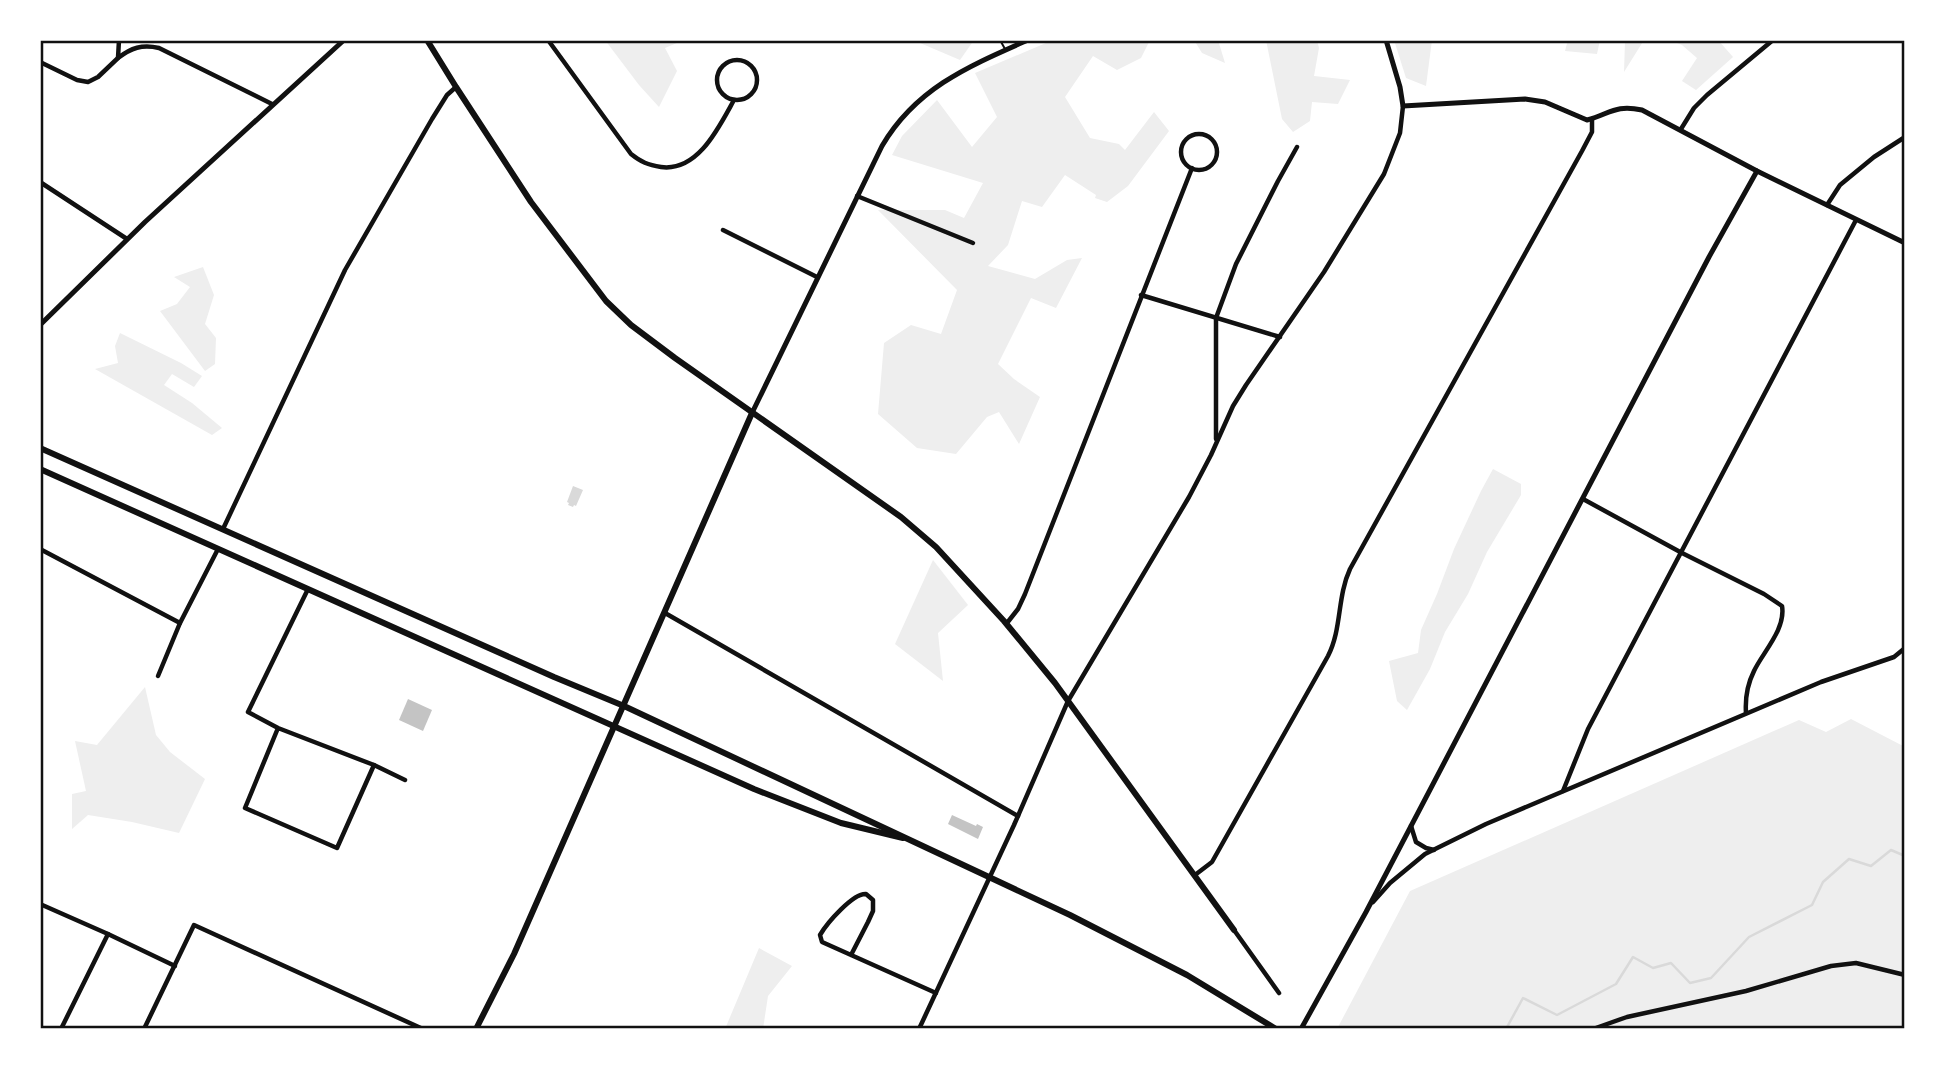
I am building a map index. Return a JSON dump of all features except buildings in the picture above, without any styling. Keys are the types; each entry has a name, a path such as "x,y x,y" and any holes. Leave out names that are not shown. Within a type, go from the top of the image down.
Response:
{"main road":[{"path":"427,40 531,202 606,301 631,325 901,517 938,549 1007,624 1068,701 1234,930"},
{"path":"476,1029 514,954 752,413"},
{"path":"40,448 624,706 914,841 1148,953 1276,1029"},
{"path":"40,469 754,789 811,812 870,831 914,841"}],"street":[{"path":"118,58 119,40"},
{"path":"40,325 127,239 344,40"},
{"path":"548,40 631,154 643,163 671,167 690,160 718,129 734,100"},
{"path":"752,413 888,136 914,105 950,78 1028,40"},
{"path":"919,1029 1068,701 1189,497 1245,385 1324,272 1384,174 1400,133 1403,106 1386,40"},
{"path":"1681,129 1693,108 1773,40"},
{"path":"40,62 77,80 88,82 98,78 129,50 147,43 272,104"},
{"path":"739,60 755,70 757,83 747,98 734,100 722,94 717,81 721,68 739,60"},
{"path":"223,529 345,270 432,119 447,95 456,87"},
{"path":"1403,106 1525,99 1545,102 1583,119 1592,119 1618,108 1631,107 1648,112 1757,171 1905,243"},
{"path":"1195,875 1212,862 1328,656 1336,638 1343,589 1350,569 1582,151 1592,132 1592,119"},
{"path":"1192,135 1206,135 1215,145 1216,157 1205,169 1192,168 1182,158 1182,145 1192,135"},
{"path":"1827,205 1840,185 1905,136"},
{"path":"1216,444 1216,318 1236,264 1297,147"},
{"path":"1007,624 1018,609 1192,168"},
{"path":"1301,1029 1366,912 1709,257 1757,171"},
{"path":"40,182 127,239"},
{"path":"857,196 973,243"},
{"path":"1563,790 1588,729 1856,220"},
{"path":"723,230 817,278"},
{"path":"1142,295 1280,337"},
{"path":"1583,499 1779,604 1782,617 1747,687 1746,713"},
{"path":"40,549 180,622"},
{"path":"158,676 180,622 218,549"},
{"path":"308,589 248,712 278,728 374,765 405,780"},
{"path":"665,612 1018,816"},
{"path":"1366,912 1390,883 1407,868 1434,850 1507,814 1821,682 1894,657 1905,649"},
{"path":"278,728 245,808 337,848 374,765"},
{"path":"1410,826 1416,842 1434,850"},
{"path":"851,955 873,911 873,900 866,894 857,895 832,920 820,935 822,942 851,955 936,993"},
{"path":"40,904 175,966"},
{"path":"145,1029 194,925 423,1029"},
{"path":"1234,930 1279,993"},
{"path":"61,1029 108,933"},
{"path":"1592,1029 1627,1017 1744,991 1831,966 1856,963 1905,975"}],"lane":[{"path":"1000,40 1005,50"}],"shaded area":[{"path":"605,40 684,40 665,48 677,71 659,107 639,85"},
{"path":"913,40 974,40 960,60"},
{"path":"1053,40 1150,40 1141,58 1117,70 1093,56 1065,97 1090,138 1119,144 1125,150 1154,112 1169,131 1128,186 1107,202 1095,198 1096,195 1065,175 1042,207 1022,201 1008,245 988,266 1035,279 1067,260 1082,258 1056,308 1031,298 998,364 1040,397 1019,444 999,412 987,417 956,454 917,448 878,414 884,343 911,325 941,334 957,290 878,210 945,210 964,218 983,183 892,155 902,136 937,100 972,147 997,117 975,73"},
{"path":"1194,40 1218,40 1225,63 1202,53"},
{"path":"1266,40 1317,40 1319,48 1314,76 1350,80 1338,104 1312,102 1310,121 1293,132 1282,119"},
{"path":"1394,40 1432,40 1426,86 1406,78"},
{"path":"1568,40 1600,40 1597,54 1565,51"},
{"path":"1644,40 1624,72 1625,41"},
{"path":"1669,40 1718,40 1733,57 1696,90 1682,81 1697,58 1682,45"},
{"path":"203,267 214,295 205,324 216,338 215,364 205,371 160,311 177,304 190,287 174,277"},
{"path":"120,333 202,376 194,387 172,374 164,385 192,403 222,428 212,435 95,369 118,363 115,346"},
{"path":"1493,469 1521,484 1521,495 1487,552 1407,710 1397,701 1389,661 1418,653 1421,630 1454,549"},
{"path":"573,486 583,490 573,507 567,502"},
{"path":"933,560 968,605 938,633 943,681 895,644"},
{"path":"145,687 156,735 170,752 205,779 179,833 88,815 72,829 72,794 86,791 75,741 97,745"},
{"path":"1851,719 1905,747 1905,1029 1337,1029 1410,891 1799,720 1826,732"},
{"path":"759,948 792,966 768,996 763,1029 725,1029"}],"waterway":[{"path":"1506,1029 1523,998 1557,1015 1616,984 1633,957 1653,968 1671,963 1690,983 1711,978 1749,937 1812,905 1823,882 1849,859 1871,866 1891,850 1905,856"}]}
